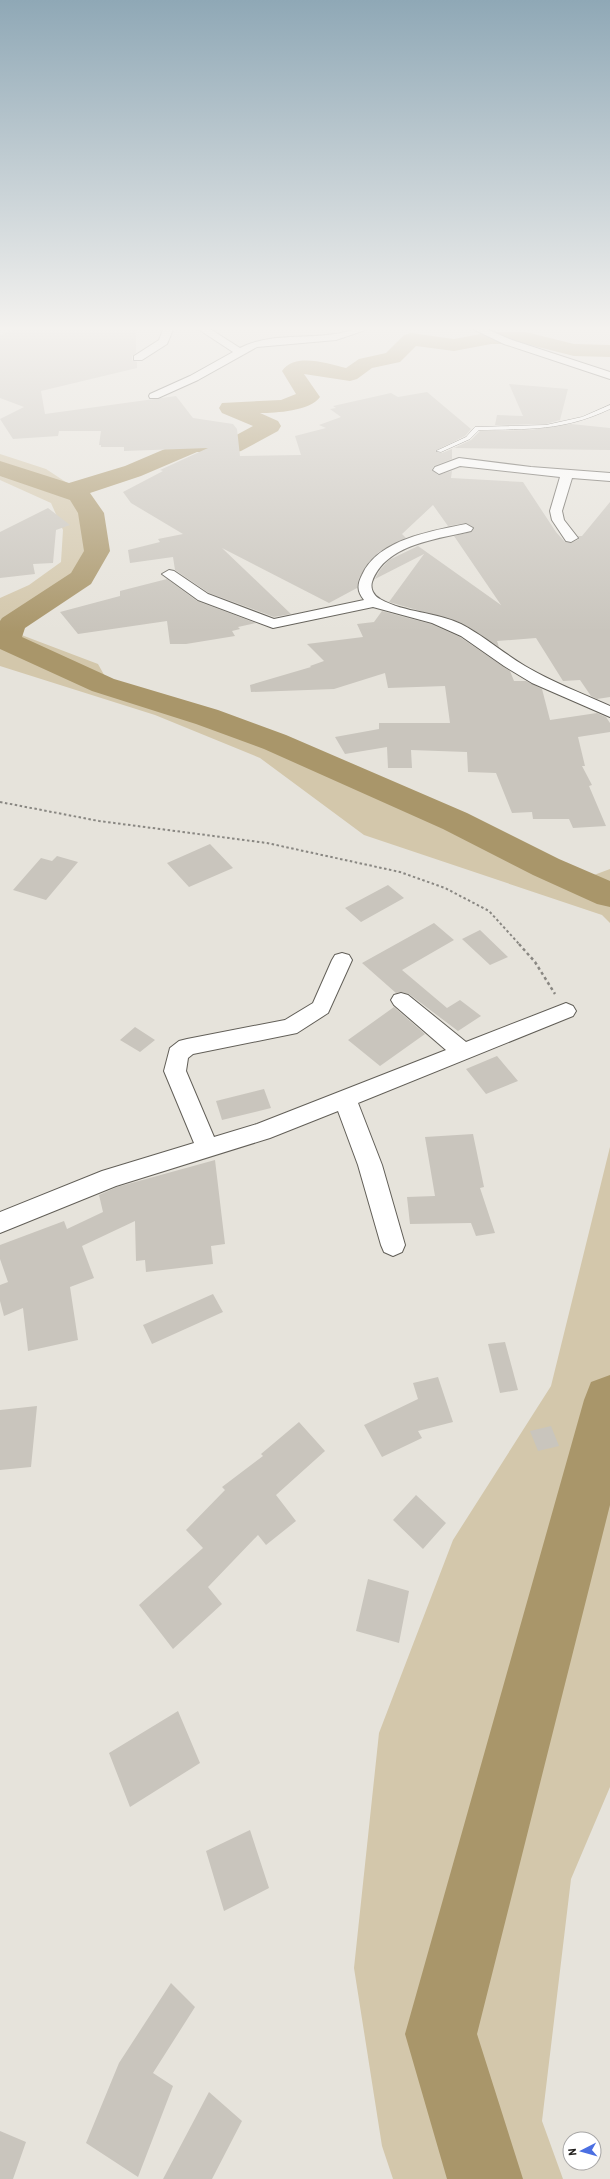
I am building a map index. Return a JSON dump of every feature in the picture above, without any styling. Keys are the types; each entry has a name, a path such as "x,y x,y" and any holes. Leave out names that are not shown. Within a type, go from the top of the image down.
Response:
{"street":[{"path":"439,470 459,462 508,469 610,477"},
{"path":"567,474 556,511 558,520 572,538"},
{"path":"466,528 415,541 379,560 370,569 364,585 365,591 375,602 456,628 527,674 610,712"},
{"path":"169,574 203,597 273,624 375,602"},
{"path":"207,1148 175,1070 178,1054 187,1047 290,1027 321,1008 342,960"},
{"path":"401,1000 462,1051"},
{"path":"0,1223 110,1178 262,1132 462,1051 566,1011"},
{"path":"345,1099 370,1165 393,1245"}],"lane":[{"path":"440,451 468,438 476,429"}],"path":[{"path":"0,802 45,812 99,821 267,843 400,872 445,888 489,911 535,962 566,1011"}],"shaded area":[{"path":"0,454 46,469 87,496 98,524 86,573 3,628 98,664 112,689 270,738 378,792 424,803 466,831 594,875 610,869 610,923 602,915 364,835 260,758 155,715 0,666 0,598 29,585 61,562 63,530 51,503 0,480"},
{"path":"610,1147 610,1787 571,1879 542,2121 563,2179 393,2179 382,2146 354,1968 379,1733 453,1540 551,1386"}],"building":[{"path":"6,429 237,429 240,456 301,455 295,436 323,429 471,429 465,436 435,451 442,453 452,449 452,459 434,466 432,469 438,475 452,471 451,478 523,482 556,532 565,542 571,543 579,539 578,536 582,536 610,502 610,697 597,699 591,696 580,680 563,681 536,638 497,641 499,647 462,623 389,602 424,554 375,579 380,570 389,560 418,546 501,605 454,536 471,532 474,528 466,523 448,526 433,505 402,534 406,538 379,552 369,562 359,578 357,588 329,603 222,548 291,614 274,617 209,593 175,570 173,557 130,563 128,550 160,542 158,539 183,534 131,503 123,492 163,471 160,470 208,448 124,451 124,447 101,447 101,445 99,445 101,431 59,431 58,436 13,439"},
{"path":"610,429 610,450 454,448 471,440 480,431"},
{"path":"48,508 70,525 56,530 53,563 33,564 35,574 0,578 0,532"},
{"path":"167,579 197,601 256,623 238,627 240,629 232,631 235,636 186,644 170,644 167,621 78,634 60,612 120,596 120,591"},
{"path":"382,611 431,624 460,637 510,671 514,681 526,681 542,689 550,720 597,713 606,717 610,723 610,732 578,737 585,766 582,766 592,785 589,786 606,826 573,828 569,819 533,819 532,812 512,813 496,773 468,772 467,752 411,750 412,768 388,768 387,747 345,754 335,737 379,729 379,723 450,723 445,686 388,688 385,673 334,689 251,692 250,685 311,667 310,666 324,661 307,644 363,637 357,624 374,622"},
{"path":"210,844 233,868 189,887 167,863"},
{"path":"57,856 78,862 46,900 13,890 41,858 52,861"},
{"path":"388,885 404,898 361,922 345,908"},
{"path":"434,923 454,940 402,970 447,1008 460,1000 481,1016 458,1031 409,994 401,992 396,993 362,963"},
{"path":"480,930 508,957 490,965 462,939"},
{"path":"394,1007 425,1034 380,1066 348,1040"},
{"path":"135,1027 155,1040 140,1052 120,1040"},
{"path":"497,1056 518,1081 486,1094 466,1069"},
{"path":"264,1089 271,1108 222,1120 216,1101"},
{"path":"473,1134 484,1187 480,1188 495,1233 476,1236 471,1223 410,1224 407,1197 435,1196 425,1137"},
{"path":"215,1160 225,1244 211,1246 213,1264 146,1272 145,1260 136,1261 135,1221 82,1246 94,1278 70,1287 78,1340 28,1351 23,1308 4,1316 0,1301 0,1285 8,1282 0,1259 0,1245 64,1221 67,1229 103,1212 99,1195 117,1187"},
{"path":"213,1294 223,1312 152,1344 143,1325"},
{"path":"505,1342 518,1390 500,1393 488,1344"},
{"path":"438,1377 453,1422 418,1431 422,1438 382,1457 364,1425 418,1399 413,1383"},
{"path":"37,1406 31,1467 0,1470 0,1410"},
{"path":"299,1422 325,1451 276,1495 296,1521 266,1545 258,1535 208,1587 222,1604 173,1649 139,1605 203,1548 186,1530 225,1490 222,1487 263,1456 261,1454"},
{"path":"551,1426 559,1446 538,1451 530,1431"},
{"path":"416,1495 446,1523 423,1549 393,1520"},
{"path":"368,1579 409,1591 399,1643 356,1631"},
{"path":"178,1711 200,1763 130,1807 109,1753"},
{"path":"250,1830 269,1888 224,1911 206,1851"},
{"path":"171,1983 195,2007 153,2073 173,2086 138,2177 86,2143 119,2063"},
{"path":"209,2092 242,2121 212,2179 163,2179"},
{"path":"0,2131 26,2142 13,2179 0,2179"}],"waterway":[{"path":"76,489 133,471 194,445 233,446 265,429"},
{"path":"0,468 79,495 91,513 97,551 81,578 12,624 6,641 103,685 207,717 275,742 455,821 546,867 610,895"},
{"path":"485,2179 441,2034 610,1400"}]}
